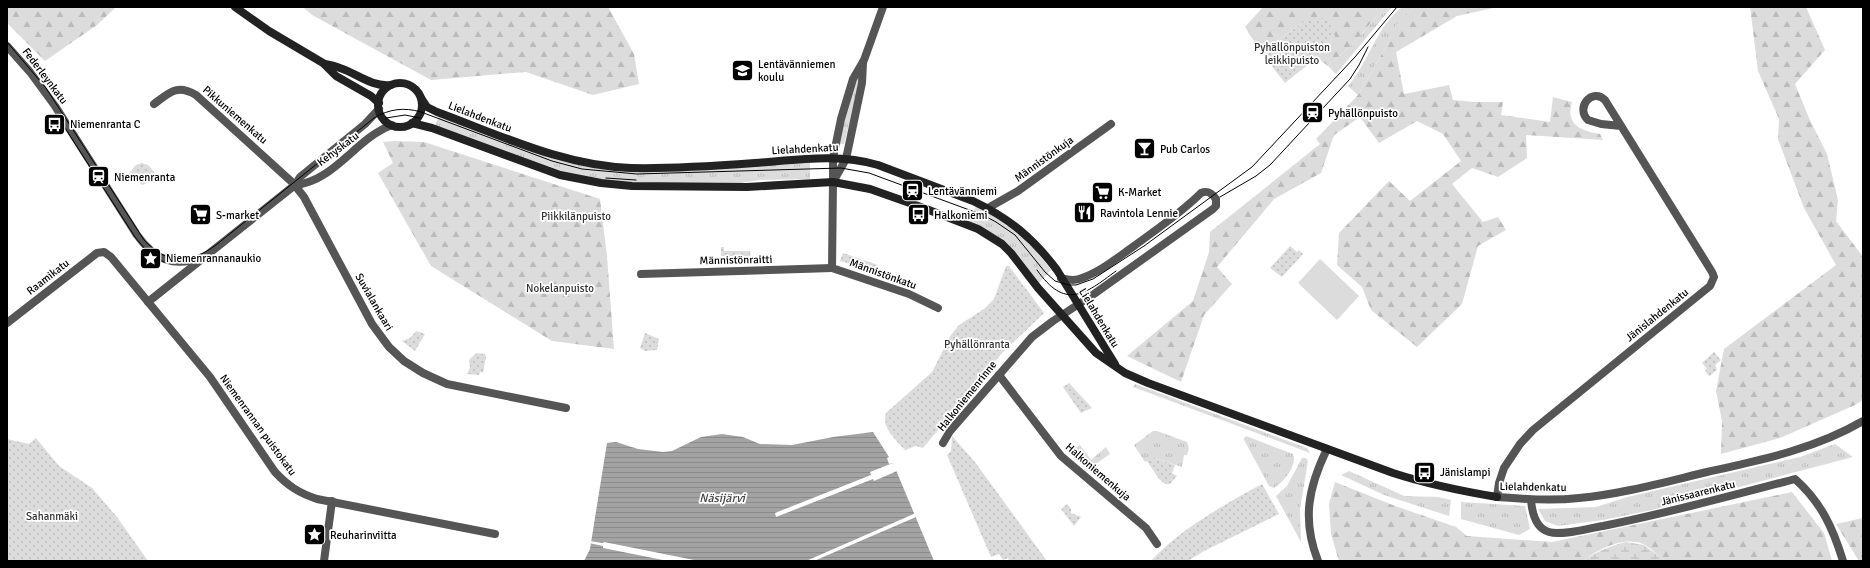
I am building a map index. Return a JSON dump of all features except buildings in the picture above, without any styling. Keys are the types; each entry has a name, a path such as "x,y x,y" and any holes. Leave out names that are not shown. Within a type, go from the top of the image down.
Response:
{"main road":[{"path":"235,7 269,31 323,63 336,76 371,96 379,106 384,119 392,125 399,127 412,123 421,112 421,98 413,87 406,84 384,86 368,82 341,68 323,63"},
{"path":"379,106 385,89 392,85"},
{"name":"Lielahdenkatu","path":"421,98 427,107 437,112 566,159 601,166 631,168 716,166 833,158 863,160 878,165 988,208 1025,233 1047,257 1117,368"},
{"name":"Lielahdenkatu","path":"412,123 432,128 560,175 601,183 632,186 747,187 832,182 870,190 971,226 992,236 1011,253 1038,288 1096,353 1117,368 1148,383 1327,449 1422,482 1497,498"}],"street":[{"path":"832,182 846,159 862,83 864,60 883,7"},
{"name":"Federleynkatu","path":"7,46 48,95 137,235 147,247 156,255 171,261 191,262 206,256"},
{"name":"Männistönkatu","path":"864,60 853,79 841,119 833,158 832,268 909,294 938,308"},
{"name":"Pikkuniemenkatu","path":"154,104 172,91 181,89 188,90 196,95 295,185"},
{"name":"Jänislahdenkatu","path":"1497,498 1498,483 1504,468 1527,436 1710,286 1713,281 1712,272 1621,126 1602,97 1592,96 1584,104 1583,112 1588,120 1601,124 1621,126"},
{"name":"Kehyskatu","path":"148,302 295,185 300,176 365,124 379,106"},
{"name":"Männistönkuja","path":"988,208 1018,191 1111,124"},
{"name":"Kehyskatu","path":"295,185 305,184 327,172 374,136 392,125"},
{"name":"Suvialankaari","path":"295,185 304,197 372,324 389,347 404,361 423,373 447,384 566,408"},
{"name":"Halkoniemenrinne","path":"943,443 950,431 1032,337 1061,315 1213,209 1216,206 1216,199 1210,192 1201,193 1176,215 1113,261 1091,274 1077,280 1061,278"},
{"name":"Niemenrannan puistokatu","path":"104,252 111,257 219,389 275,472 286,484 299,493 317,499 495,534"},
{"name":"Raamikatu","path":"7,323 97,253 104,252"},
{"name":"Männistönraitti","path":"641,274 832,268"},
{"name":"Halkoniemenkuja","path":"999,375 1061,456 1146,528 1157,544"},
{"name":"Lielahdenkatu","path":"1497,498 1531,500 1580,498 1611,493 1738,465 1799,449 1830,438 1863,421"},
{"path":"1318,561 1311,540 1308,515 1313,484 1327,449"},
{"name":"Jänissaarenkatu","path":"1531,500 1532,512 1539,526 1548,532 1554,533 1581,530 1671,512 1795,479 1807,490 1818,504 1834,532 1843,561"},
{"path":"324,561 332,501"}],"green space":[{"path":"7,7 116,7 97,25 45,61 7,23"},
{"path":"303,7 608,7 634,54 639,84 593,95 526,72 431,80 312,15"},
{"path":"1263,7 1384,7 1353,44 1328,66 1316,57 1335,36 1308,19 1261,52 1245,27"},
{"path":"1384,7 1392,7 1336,74 1328,66 1353,44"},
{"path":"1402,7 1415,7 1397,25 1358,95 1348,86 1362,66 1379,34 1393,15"},
{"path":"1415,7 1498,7 1457,16 1396,52 1404,94 1449,85 1453,100 1503,102 1501,115 1550,122 1553,97 1572,102 1570,110 1571,116 1577,126 1581,129 1600,134 1603,140 1526,135 1527,158 1498,177 1472,168 1452,184 1483,222 1498,217 1506,230 1478,246 1462,304 1417,347 1371,310 1362,287 1337,265 1339,233 1389,181 1410,201 1461,161 1443,134 1417,121 1379,143 1360,117 1334,135 1321,173 1274,199 1217,267 1232,284 1204,315 1181,382 1127,356 1193,301 1209,252 1210,232 1320,144 1316,139 1358,95 1386,47 1397,24"},
{"path":"1750,7 1806,7 1825,50 1795,84 1809,118 1827,154 1838,200 1836,221 1863,257 1863,400 1855,405 1780,438 1721,454 1722,421 1716,391 1724,349 1836,265 1804,208 1778,139 1779,119 1758,71"},
{"name":"Pyhällönpuiston leikkipuisto","path":"1327,18 1335,36 1310,63 1285,83 1261,52 1308,19"},
{"path":"860,76 844,144 839,144 844,119 857,77"},
{"path":"439,116 552,158 569,163 607,170 810,162 810,179 760,180 740,183 638,183 606,181 564,173 435,126"},
{"name":"Nokelanpuisto","path":"383,142 424,142 600,199 607,256 614,349 552,341 431,266 378,173 393,163"},
{"path":"142,163 148,165 157,175 142,185 129,173 136,165"},
{"path":"976,206 1008,226 1035,250 1051,270 1039,283 1010,246 993,234 969,222"},
{"path":"1290,246 1297,252 1299,250 1303,254 1282,277 1270,268"},
{"path":"721,247 724,247 724,251 750,251 751,262 729,262 729,256 721,256"},
{"path":"843,253 878,265 870,269 840,261"},
{"path":"1320,259 1359,296 1337,320 1298,283"},
{"name":"Pyhällönranta","path":"1006,266 1009,266 1044,313 1002,353 923,448 916,446 905,450 887,429 885,418 886,413 932,372 951,335 959,325 984,309 994,299"},
{"path":"416,331 425,334 415,351 402,341 410,338"},
{"path":"645,333 659,339 657,350 645,351 640,348"},
{"path":"1714,352 1721,360 1715,365 1717,370 1709,376 1705,371 1707,369 1702,363"},
{"path":"476,353 485,354 486,357 483,373 480,372 479,375 467,374 470,367 469,360"},
{"path":"1069,383 1092,408 1081,413 1063,387"},
{"path":"1135,384 1307,448 1310,453 1133,387"},
{"path":"1153,431 1157,431 1187,442 1189,448 1187,455 1184,455 1182,467 1155,458 1145,462 1134,445"},
{"path":"952,436 975,462 1047,561 1009,561 1008,558 1003,560 999,554 991,557 947,455 951,451"},
{"path":"1246,436 1293,454 1294,458 1292,468 1278,486 1274,488 1269,486 1244,440"},
{"name":"Sahanmäki","path":"36,438 59,466 92,488 117,517 148,561 7,561 7,439 29,444"},
{"path":"1069,443 1073,449 1080,445 1091,460 1106,447 1110,454 1090,468 1065,446"},
{"path":"1835,444 1853,457 1652,510 1603,520 1558,526 1545,521 1538,509 1596,507 1627,497 1800,457"},
{"path":"1155,458 1175,465 1172,473 1177,476 1170,484 1165,484 1159,479 1147,461"},
{"path":"1302,458 1306,458 1308,461 1300,509 1301,542 1276,496 1287,486"},
{"path":"1349,471 1404,496 1438,497 1451,500 1449,516 1384,495 1341,475"},
{"path":"1335,482 1395,506 1456,527 1467,536 1552,542 1792,492 1824,533 1832,561 1665,561 1645,545 1637,542 1629,542 1604,548 1583,561 1339,561 1331,534 1329,504"},
{"path":"1262,484 1279,514 1204,551 1188,561 1151,561 1175,539 1203,518"},
{"path":"1461,502 1525,506 1530,529 1519,535 1461,519"},
{"path":"1067,504 1071,509 1071,513 1081,517 1074,526 1061,509"},
{"path":"1863,518 1863,560 1859,561 1836,524"},
{"path":"1626,542 1644,545 1665,561 1583,561 1604,549"}],"water":[{"name":"Näsijärvi","path":"873,432 889,457 887,458 889,464 893,463 934,561 584,561 590,549 607,443 616,442 638,449 663,452 672,451 701,437 722,434 743,437 760,444 792,445 833,437"}],"pier":[{"path":"893,463 897,471 776,517 775,513 871,475 870,472"},
{"path":"916,513 916,517 814,561 806,561"},
{"path":"589,541 604,542 699,561 668,561 603,548 603,546 589,543"}],"tram line":[{"path":"7,42 46,88 144,240 161,254 170,258 179,259 197,256 216,245 374,118 391,111 403,109 421,112 552,161 582,169 637,174 841,168 869,173 983,215 996,222 1015,235 1045,272 1055,281 1069,285 1076,285 1093,279 1144,246 1252,167 1355,57 1397,7"},
{"path":"1220,197 1256,176 1270,165 1350,79 1368,47"},
{"path":"56,114 135,237 150,255 164,262"},
{"path":"386,118 405,115 420,118"},
{"path":"606,178 636,180"},
{"path":"1037,270 1047,283 1066,294 1084,292 1094,287 1116,271"}],"place":[{"name":"Lentävänniemen koulu","path":"742,70"},
{"name":"Pyhällönpuisto","path":"1312,113"},
{"name":"Niemenranta C","path":"54,124"},
{"name":"Pub Carlos","path":"1145,149"},
{"name":"Niemenranta","path":"99,177"},
{"name":"Lentävänniemi","path":"913,191"},
{"name":"K-Market","path":"1102,192"},
{"name":"Ravintola Lennie","path":"1084,213"},
{"name":"S-market","path":"201,215"},
{"name":"Halkoniemi","path":"919,215"},
{"name":"Niemenrannanaukio","path":"150,258"},
{"name":"Jänislampi","path":"1424,472"},
{"name":"Reuharinviitta","path":"315,535"}],"park label":[{"name":"Piikkilänpuisto","path":"576,216"}]}
